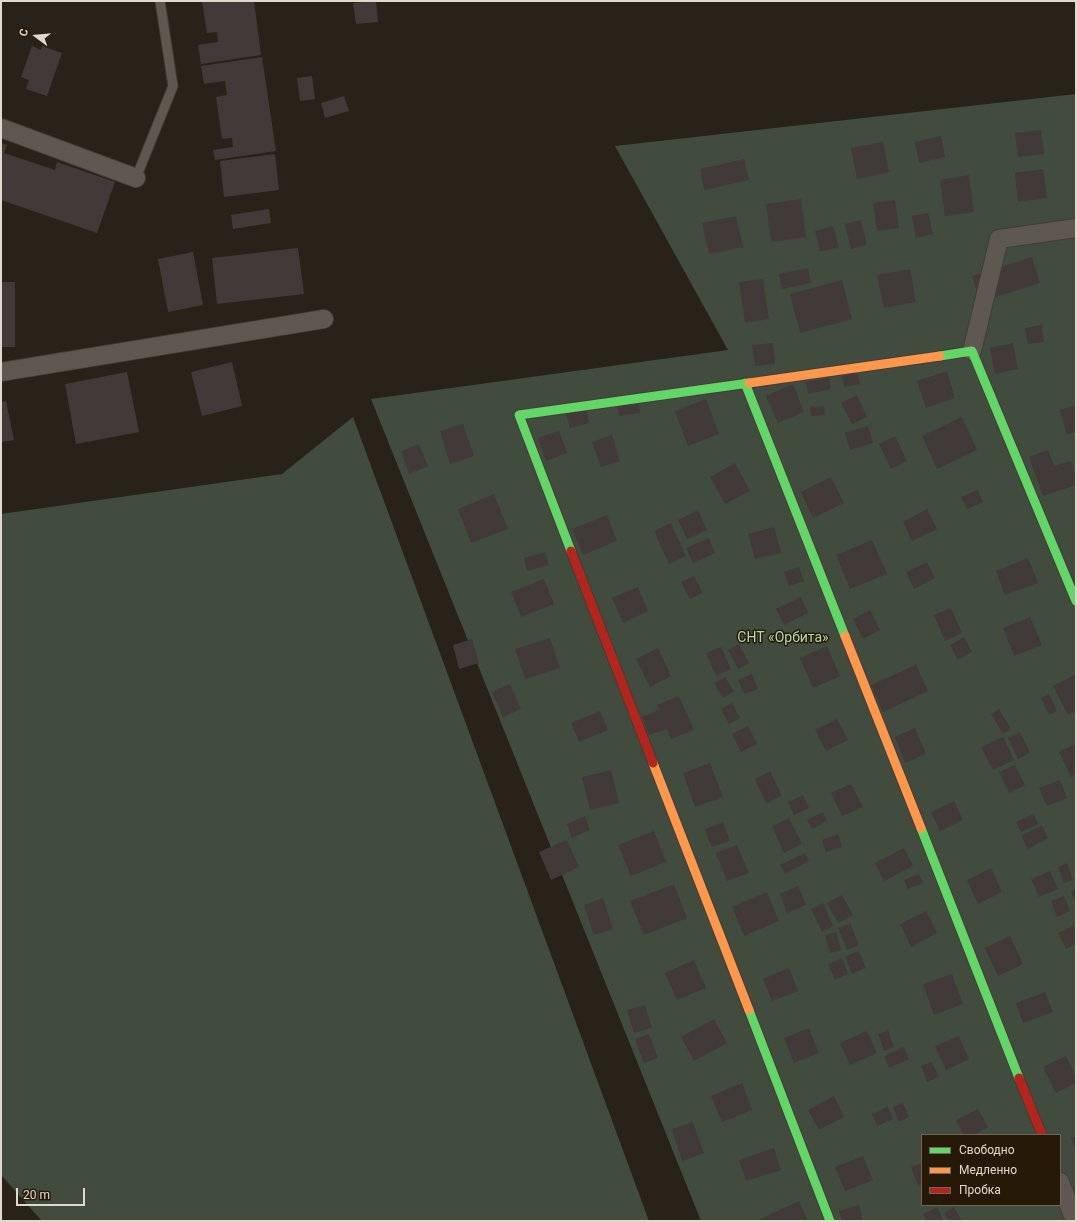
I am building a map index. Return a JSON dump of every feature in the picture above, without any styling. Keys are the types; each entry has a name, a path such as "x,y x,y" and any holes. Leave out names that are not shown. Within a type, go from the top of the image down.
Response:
{"street":[{"path":"1,128 136,178"},
{"path":"1076,228 999,239 972,351 1076,601"},
{"path":"1,372 324,319"},
{"path":"830,1221 519,415 972,351"},
{"path":"744,383 1042,1134"},
{"path":"1061,1184 1076,1221"}],"lane":[{"path":"136,178 173,86 160,1"}],"green space":[{"name":"СНТ «Орбита»","path":"1076,94 1076,1221 701,1221 371,399 728,350 615,146"},
{"path":"353,417 649,1221 42,1221 1,1175 1,514 282,474"}],"building":[{"path":"202,1 254,1 261,55 201,64 198,45 218,42 217,32 207,33"},
{"path":"376,1 378,22 356,24 353,3"},
{"path":"32,46 41,50 42,46 62,53 47,96 26,89 29,80 21,77"},
{"path":"262,57 276,151 215,160 213,150 233,147 232,138 222,139 216,97 227,95 225,81 204,84 201,66"},
{"path":"312,76 315,99 300,101 297,78"},
{"path":"344,96 349,111 325,118 321,103"},
{"path":"1041,130 1044,154 1018,157 1015,133"},
{"path":"941,136 945,157 919,163 915,142"},
{"path":"883,142 889,172 857,179 851,148"},
{"path":"1,143 7,145 4,153 55,170 57,162 115,182 97,233 1,200"},
{"path":"275,154 279,190 224,197 220,161"},
{"path":"744,159 749,180 704,190 700,169"},
{"path":"1043,169 1047,198 1018,202 1015,173"},
{"path":"969,175 974,212 945,216 940,180"},
{"path":"801,199 806,237 771,242 766,204"},
{"path":"895,200 899,228 877,231 873,203"},
{"path":"269,209 271,223 233,229 231,215"},
{"path":"928,213 933,234 916,238 912,216"},
{"path":"736,216 743,247 709,254 702,223"},
{"path":"861,220 867,245 851,249 845,224"},
{"path":"833,226 839,247 820,252 815,231"},
{"path":"298,248 304,294 217,304 212,258"},
{"path":"193,252 203,305 168,312 158,259"},
{"path":"1032,257 1040,283 980,302 972,276"},
{"path":"808,268 811,283 782,289 779,274"},
{"path":"910,269 916,302 884,308 877,275"},
{"path":"763,279 769,319 745,323 739,282"},
{"path":"842,280 852,319 800,333 790,294"},
{"path":"1,282 15,282 15,347 1,347"},
{"path":"1042,325 1044,342 1028,344 1025,328"},
{"path":"773,343 775,364 755,366 752,345"},
{"path":"1013,343 1018,369 995,374 990,348"},
{"path":"232,362 242,406 202,416 191,372"},
{"path":"947,371 955,398 926,408 917,381"},
{"path":"127,372 139,432 76,444 65,384"},
{"path":"858,374 860,384 844,387 842,376"},
{"path":"829,378 831,389 808,394 805,382"},
{"path":"793,384 804,412 778,423 766,396"},
{"path":"857,395 867,417 852,424 841,403"},
{"path":"706,399 719,434 688,446 675,411"},
{"path":"6,401 14,440 1,442 1,402"},
{"path":"638,401 640,413 619,416 617,405"},
{"path":"1076,405 1076,432 1067,435 1060,410"},
{"path":"824,406 825,415 811,416 810,407"},
{"path":"586,408 589,423 570,428 566,413"},
{"path":"962,417 977,450 937,469 922,436"},
{"path":"463,424 474,456 450,464 440,431"},
{"path":"868,426 873,443 850,450 845,433"},
{"path":"559,431 567,453 546,461 538,438"},
{"path":"612,435 620,461 601,467 592,442"},
{"path":"895,436 907,461 891,469 879,444"},
{"path":"419,444 428,466 409,474 401,451"},
{"path":"1048,450 1054,466 1071,461 1076,477 1076,485 1043,496 1029,457"},
{"path":"735,463 750,491 725,504 710,477"},
{"path":"831,477 844,503 813,518 801,492"},
{"path":"978,490 983,502 967,509 961,497"},
{"path":"494,494 508,529 471,543 458,509"},
{"path":"927,509 937,529 912,541 903,522"},
{"path":"698,510 707,530 687,539 678,520"},
{"path":"607,515 617,541 583,555 572,529"},
{"path":"671,523 686,556 669,564 654,531"},
{"path":"774,527 781,553 755,559 748,534"},
{"path":"709,538 715,553 693,563 686,548"},
{"path":"872,540 887,574 850,589 836,555"},
{"path":"545,552 549,565 527,571 524,558"},
{"path":"1028,558 1038,583 1005,595 996,571"},
{"path":"927,562 935,578 914,589 906,572"},
{"path":"799,567 804,581 789,586 784,572"},
{"path":"694,576 703,593 690,599 681,582"},
{"path":"544,579 554,604 521,617 511,592"},
{"path":"638,587 648,611 623,623 612,598"},
{"path":"801,597 808,613 784,625 776,609"},
{"path":"951,608 962,633 945,641 934,615"},
{"path":"870,610 880,630 863,639 853,619"},
{"path":"1030,617 1042,645 1014,656 1003,628"},
{"path":"964,637 972,652 958,660 950,645"},
{"path":"550,638 560,668 525,679 515,649"},
{"path":"472,639 479,663 459,669 453,645"},
{"path":"739,644 749,663 738,669 728,650"},
{"path":"827,646 840,676 813,688 800,658"},
{"path":"721,647 731,669 716,676 706,653"},
{"path":"658,648 671,676 650,687 636,659"},
{"path":"916,665 928,691 883,712 871,685"},
{"path":"752,674 758,689 744,694 738,680"},
{"path":"1076,674 1076,711 1068,715 1053,686"},
{"path":"725,677 734,691 723,698 714,683"},
{"path":"510,684 521,709 503,717 492,692"},
{"path":"1049,694 1057,711 1049,715 1041,698"},
{"path":"679,696 694,730 671,739 667,729 649,735 642,717 659,710 657,705"},
{"path":"732,703 740,718 729,724 721,709"},
{"path":"999,709 1011,729 1003,734 991,714"},
{"path":"600,711 608,730 579,742 571,723"},
{"path":"837,719 848,740 826,751 815,730"},
{"path":"748,726 757,744 741,752 732,734"},
{"path":"915,728 926,754 905,763 895,737"},
{"path":"1020,732 1030,753 1018,759 1008,738"},
{"path":"1003,737 1014,760 993,770 981,747"},
{"path":"1076,744 1076,774 1071,777 1059,752"},
{"path":"710,763 723,797 695,807 683,773"},
{"path":"1015,765 1025,785 1009,793 999,772"},
{"path":"611,770 619,803 590,810 582,777"},
{"path":"770,771 782,796 766,803 755,779"},
{"path":"1060,780 1067,798 1047,806 1039,788"},
{"path":"851,784 863,807 842,816 831,793"},
{"path":"803,795 809,808 794,815 788,802"},
{"path":"954,801 963,820 940,831 931,812"},
{"path":"823,812 827,821 812,829 807,820"},
{"path":"1034,814 1038,824 1021,832 1016,822"},
{"path":"585,816 590,830 572,838 567,824"},
{"path":"789,818 802,844 784,853 772,826"},
{"path":"723,822 730,841 711,847 705,829"},
{"path":"1042,825 1048,838 1028,849 1021,836"},
{"path":"654,831 666,862 631,876 618,845"},
{"path":"838,834 842,847 826,852 822,840"},
{"path":"567,840 579,867 551,880 539,852"},
{"path":"737,845 749,873 727,881 716,853"},
{"path":"904,848 913,866 884,881 875,863"},
{"path":"805,853 809,861 785,874 780,865"},
{"path":"1067,863 1073,880 1064,883 1058,867"},
{"path":"991,868 1002,892 978,904 967,880"},
{"path":"1050,871 1058,889 1039,897 1031,879"},
{"path":"919,874 923,883 908,889 904,880"},
{"path":"674,884 687,918 644,935 630,901"},
{"path":"798,886 806,905 787,913 780,894"},
{"path":"1076,890 1076,905 1071,891"},
{"path":"767,892 779,921 744,936 732,907"},
{"path":"842,895 853,915 838,923 827,903"},
{"path":"1064,896 1070,911 1057,917 1051,901"},
{"path":"603,898 613,929 594,935 584,905"},
{"path":"823,903 833,926 822,932 811,909"},
{"path":"926,911 937,933 911,947 900,924"},
{"path":"850,923 859,945 847,950 838,928"},
{"path":"1073,926 1076,932 1076,944 1066,949 1058,933"},
{"path":"836,932 841,950 830,953 825,935"},
{"path":"1010,936 1023,964 998,976 985,948"},
{"path":"859,951 866,968 852,974 845,957"},
{"path":"842,958 848,974 835,980 828,964"},
{"path":"694,960 706,988 677,1000 665,973"},
{"path":"789,968 798,991 772,1001 763,979"},
{"path":"952,974 963,1004 934,1015 923,984"},
{"path":"1045,992 1053,1012 1023,1023 1016,1003"},
{"path":"645,1005 652,1028 634,1033 627,1010"},
{"path":"714,1019 727,1043 694,1061 681,1037"},
{"path":"809,1028 819,1053 794,1063 784,1038"},
{"path":"888,1030 894,1047 884,1051 878,1034"},
{"path":"867,1031 877,1053 850,1065 840,1043"},
{"path":"649,1034 658,1058 644,1063 635,1039"},
{"path":"959,1036 969,1059 946,1070 935,1046"},
{"path":"904,1047 909,1059 889,1068 884,1056"},
{"path":"1066,1056 1076,1077 1076,1083 1056,1093 1043,1067"},
{"path":"932,1062 939,1077 927,1082 921,1066"},
{"path":"742,1083 752,1110 722,1122 711,1096"},
{"path":"834,1096 844,1117 819,1130 808,1110"},
{"path":"903,1103 909,1117 899,1122 893,1107"},
{"path":"888,1107 893,1119 877,1126 872,1114"},
{"path":"978,1109 988,1127 975,1134 963,1134 956,1120"},
{"path":"693,1122 704,1153 682,1161 672,1129"},
{"path":"1076,1136 1076,1151 1071,1138"},
{"path":"774,1148 781,1170 746,1181 739,1160"},
{"path":"863,1156 873,1180 845,1191 835,1167"},
{"path":"921,1163 921,1184 918,1186 911,1167"},
{"path":"799,1201 808,1221 760,1221 760,1219"},
{"path":"859,1205 863,1221 842,1221 839,1211"},
{"path":"937,1207 944,1221 926,1221 923,1214"},
{"path":"954,1207 962,1221 949,1221 944,1213"}],"traffic: fast":[{"path":"940,356 972,351 1076,601"},
{"path":"745,383 845,636"},
{"path":"571,551 519,415 749,383"},
{"path":"921,828 1019,1078"},
{"path":"749,1010 830,1221"}],"traffic: slow":[{"path":"749,383 940,356"},
{"path":"845,636 921,828"},
{"path":"653,763 749,1010"}],"traffic: jam":[{"path":"571,551 653,763"},
{"path":"1019,1078 1042,1134"}]}
